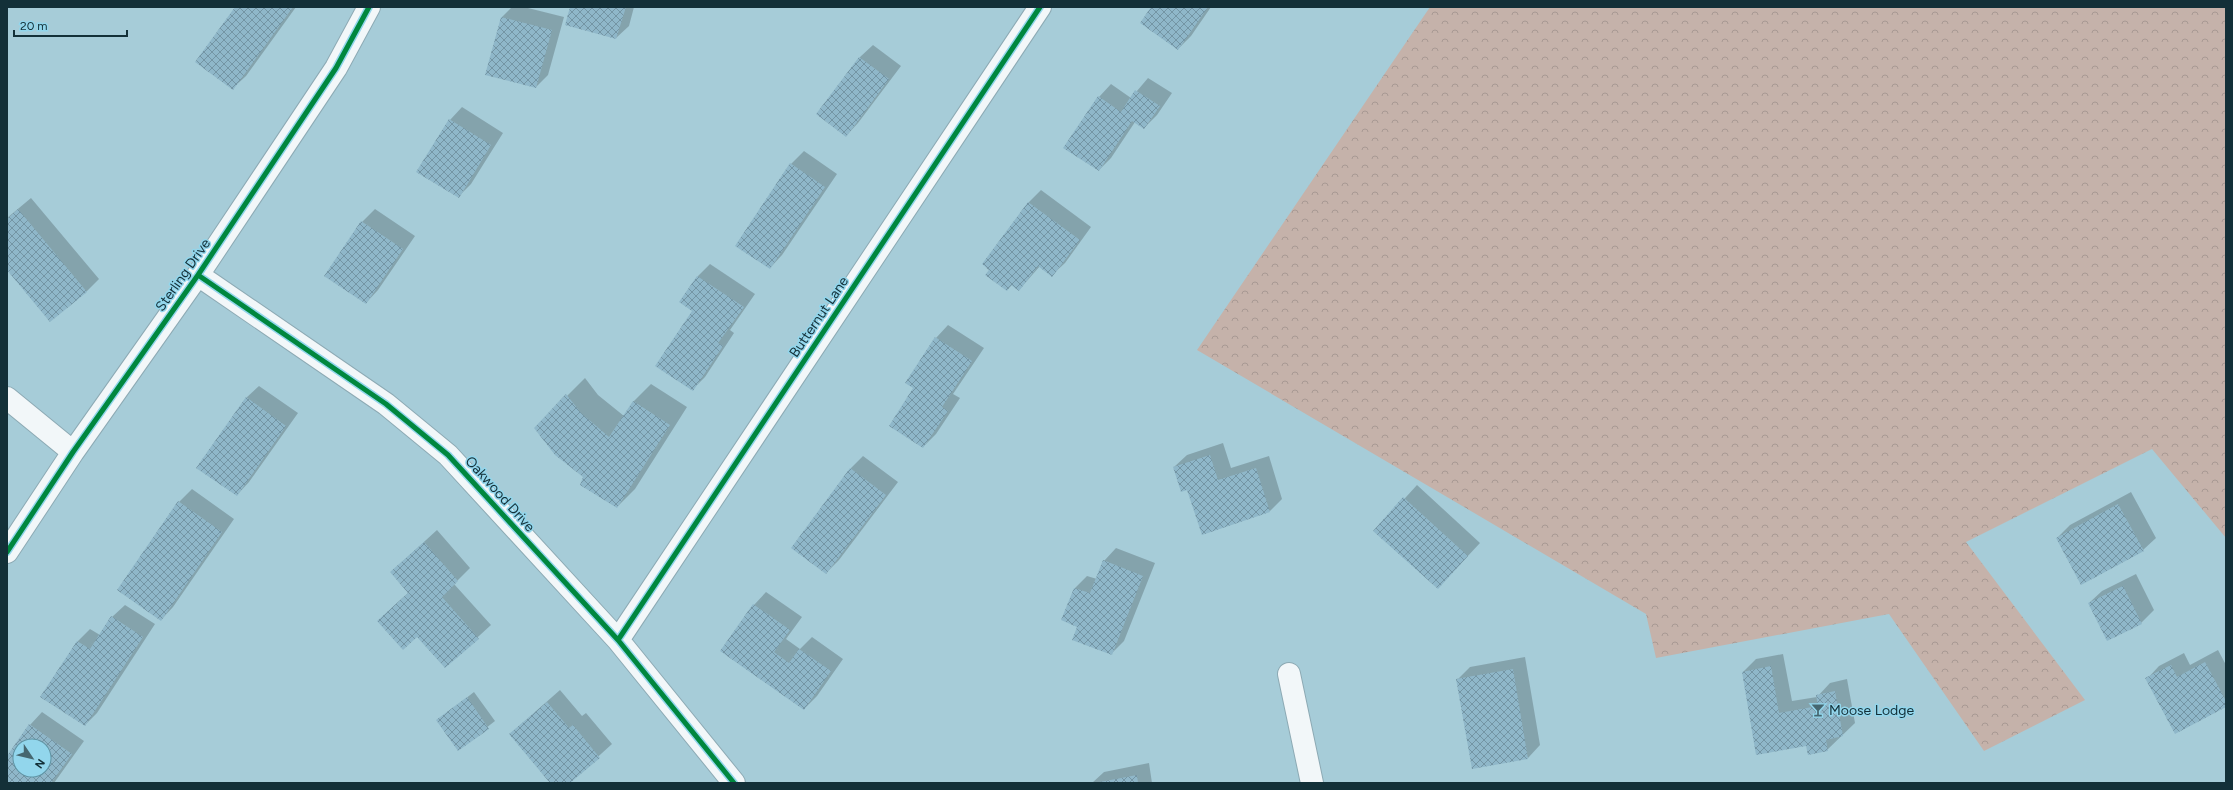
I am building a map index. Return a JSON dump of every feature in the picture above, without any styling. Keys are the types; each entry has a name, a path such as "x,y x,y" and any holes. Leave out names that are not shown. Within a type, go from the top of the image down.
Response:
{"street":[{"name":"Sterling Drive","path":"7,552 73,452 198,275 336,68 369,7"},
{"name":"Butternut Lane","path":"618,640 1040,7"},
{"name":"Oakwood Drive","path":"198,275 386,404 448,455 618,640 734,783"},
{"path":"7,398 73,452"},
{"path":"1289,674 1312,783"}],"green space":[{"path":"1430,7 2226,7 2226,538 2152,449 1966,542 2085,700 1984,751 1889,614 1656,658 1646,614 1197,350"}],"building":[{"path":"235,7 293,7 233,90 195,62"},
{"path":"570,7 626,7 616,39 565,25"},
{"path":"1151,7 1208,7 1178,50 1140,23"},
{"path":"501,17 552,30 536,88 485,75"},
{"path":"859,57 889,79 846,137 816,114"},
{"path":"1135,90 1160,106 1144,129 1132,121 1099,171 1063,148 1098,96 1121,112"},
{"path":"449,119 491,145 459,198 416,172"},
{"path":"790,163 825,187 770,269 735,246"},
{"path":"1028,202 1080,240 1052,277 1038,266 1019,291 1011,285 1007,291 985,275 989,270 982,264"},
{"path":"18,209 87,292 50,322 7,270 7,219"},
{"path":"361,221 403,249 366,304 324,276"},
{"path":"697,276 744,307 718,343 723,346 693,391 655,366 692,311 679,302"},
{"path":"935,337 972,361 942,407 948,411 923,448 889,426 913,388 905,383"},
{"path":"566,394 581,413 609,437 633,401 670,425 617,508 580,485 583,477 555,455 534,428"},
{"path":"246,397 286,426 237,496 196,468"},
{"path":"1210,455 1218,480 1256,468 1270,512 1202,535 1187,490 1181,492 1173,467"},
{"path":"850,468 886,495 826,574 791,548"},
{"path":"1403,497 1468,556 1438,589 1373,531"},
{"path":"178,501 222,532 161,621 117,590"},
{"path":"2118,504 2144,551 2081,585 2056,538"},
{"path":"424,542 458,581 442,597 479,639 445,668 417,637 403,650 377,621 408,593 390,572"},
{"path":"1103,560 1143,576 1112,655 1072,640 1077,627 1061,620 1074,588 1090,593"},
{"path":"2123,586 2142,624 2107,641 2088,603"},
{"path":"753,604 790,630 774,652 789,663 799,649 831,671 804,710 720,651"},
{"path":"111,616 143,637 85,726 40,697 77,641 90,649"},
{"path":"2205,662 2226,701 2226,707 2175,734 2145,678 2171,665 2177,677"},
{"name":"Moose Lodge","path":"1771,666 1779,713 1818,706 1816,695 1835,691 1843,736 1826,740 1828,751 1808,755 1806,746 1756,755 1742,672"},
{"path":"1513,669 1528,759 1472,769 1456,679"},
{"path":"467,697 489,729 458,751 436,720"},
{"path":"547,702 569,728 573,725 600,758 570,783 550,783 509,734"},
{"path":"29,724 49,738 19,738"},
{"path":"52,740 72,754 51,783 7,783 7,756 12,749 12,778 52,778"},
{"path":"1137,775 1138,783 1100,783 1100,782"}],"cycle path":[{"path":"7,552 73,452 198,275 336,68 369,7"},
{"path":"618,640 1040,7"},
{"path":"198,275 386,404 448,455 618,640 734,783"}],"place":[{"name":"Moose Lodge","path":"1818,710"}]}
